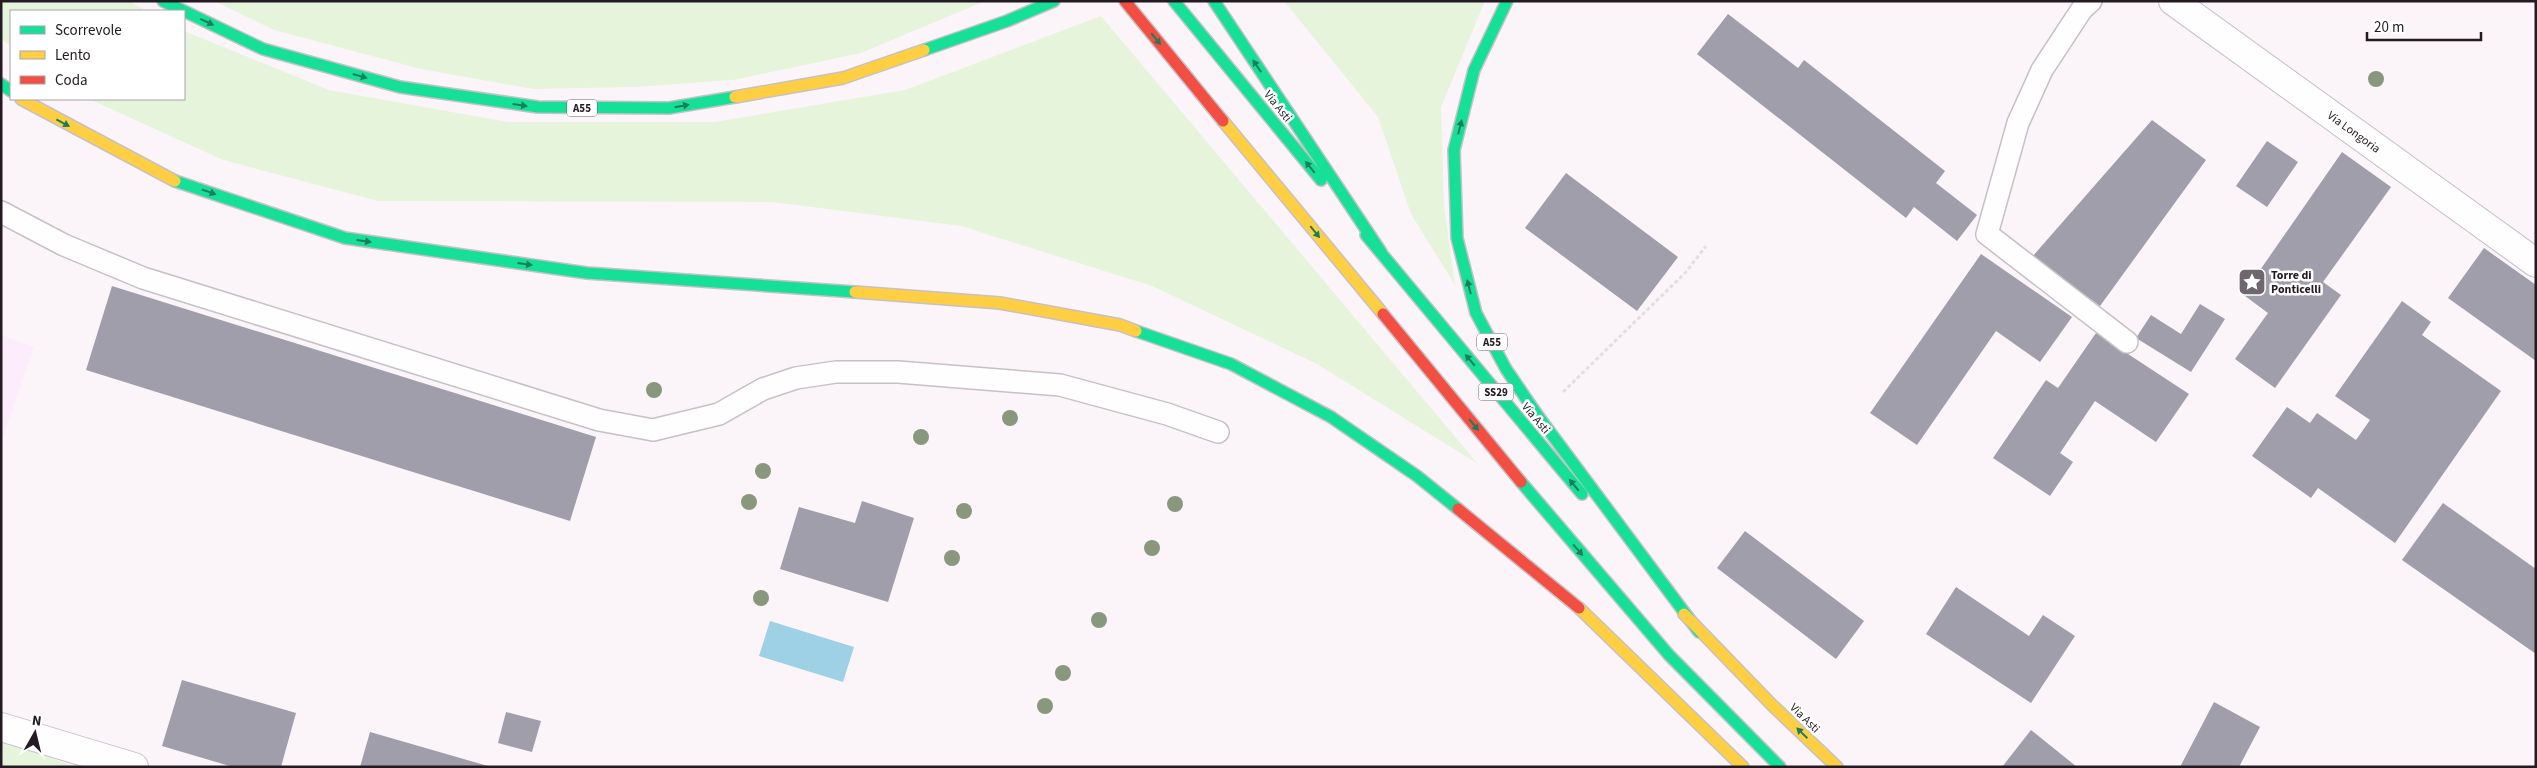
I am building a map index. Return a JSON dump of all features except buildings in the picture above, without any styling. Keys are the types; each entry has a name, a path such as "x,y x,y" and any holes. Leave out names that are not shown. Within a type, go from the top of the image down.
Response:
{"main road":[{"name":"A55","path":"163,1 182,10"},
{"name":"A55","path":"185,11 264,49 400,87 538,107 668,108 843,78 1007,21 1054,1"},
{"path":"1125,1 1563,534 1669,655 1780,767"},
{"name":"Via Asti","path":"1174,1 1698,632 1837,767"},
{"path":"1214,1 1381,252"},
{"name":"A55","path":"1508,1 1474,70 1454,150 1457,238 1476,312 1506,369 1538,416 1698,632"},
{"path":"23,100 165,177 345,238 587,273 1000,303 1120,325 1230,364 1331,417 1417,476 1578,607 1743,767"}],"street":[{"name":"Via Longoria","path":"2173,1 2536,263"},
{"path":"1,727 134,767"}],"lane":[{"path":"2091,1 2082,9 2042,70 2022,114 1987,234 2127,342"},
{"path":"1,212 64,245 143,278 599,420 653,430 719,414 763,389 796,378 836,372 898,372 1060,385 1167,414 1218,432"}],"path":[{"path":"1538,416 1686,272 1706,246"}],"shaded area":[{"path":"1,335 34,347 1,443"}],"green space":[{"path":"1,1 129,1 145,10 10,10 10,45 1,39"},
{"path":"214,1 985,1 861,53 733,80 634,87 533,89 421,69 274,30"},
{"path":"1284,1 1485,1 1441,107 1444,206 1455,285 1411,214 1378,117"},
{"path":"1101,16 1478,464 1317,364 1152,286 961,226 772,202 378,201 223,160 91,100 185,100 185,31 329,90 508,122 715,122 905,90"},
{"path":"1,739 75,767 1,767"}],"water":[{"path":"770,621 854,647 843,682 759,656"}],"traffic: fast":[{"path":"163,1 182,10"},
{"path":"924,50 1007,21 1054,1"},
{"path":"1174,1 1321,180"},
{"path":"1214,1 1381,252"},
{"path":"1507,1 1474,70 1454,150 1457,238 1476,313 1506,369 1538,416 1699,632"},
{"path":"185,12 263,49 400,87 538,107 669,108 735,97"},
{"path":"1,84 10,90"},
{"path":"175,181 345,238 587,273 855,292"},
{"path":"1366,235 1582,494"},
{"path":"1136,331 1231,364 1331,417 1417,476 1458,509"},
{"path":"1521,482 1669,655 1780,767"}],"traffic: slow":[{"path":"735,97 843,78 924,50"},
{"path":"23,100 175,181"},
{"path":"1223,121 1383,314"},
{"path":"855,292 1000,303 1120,325 1136,331"},
{"path":"1579,608 1743,767"},
{"path":"1684,614 1772,705 1837,767"}],"traffic: jam":[{"path":"1125,1 1223,121"},
{"path":"1383,314 1521,482"},
{"path":"1458,509 1579,608"}],"place":[{"name":"Torre di Ponticelli","path":"2252,282"}]}
